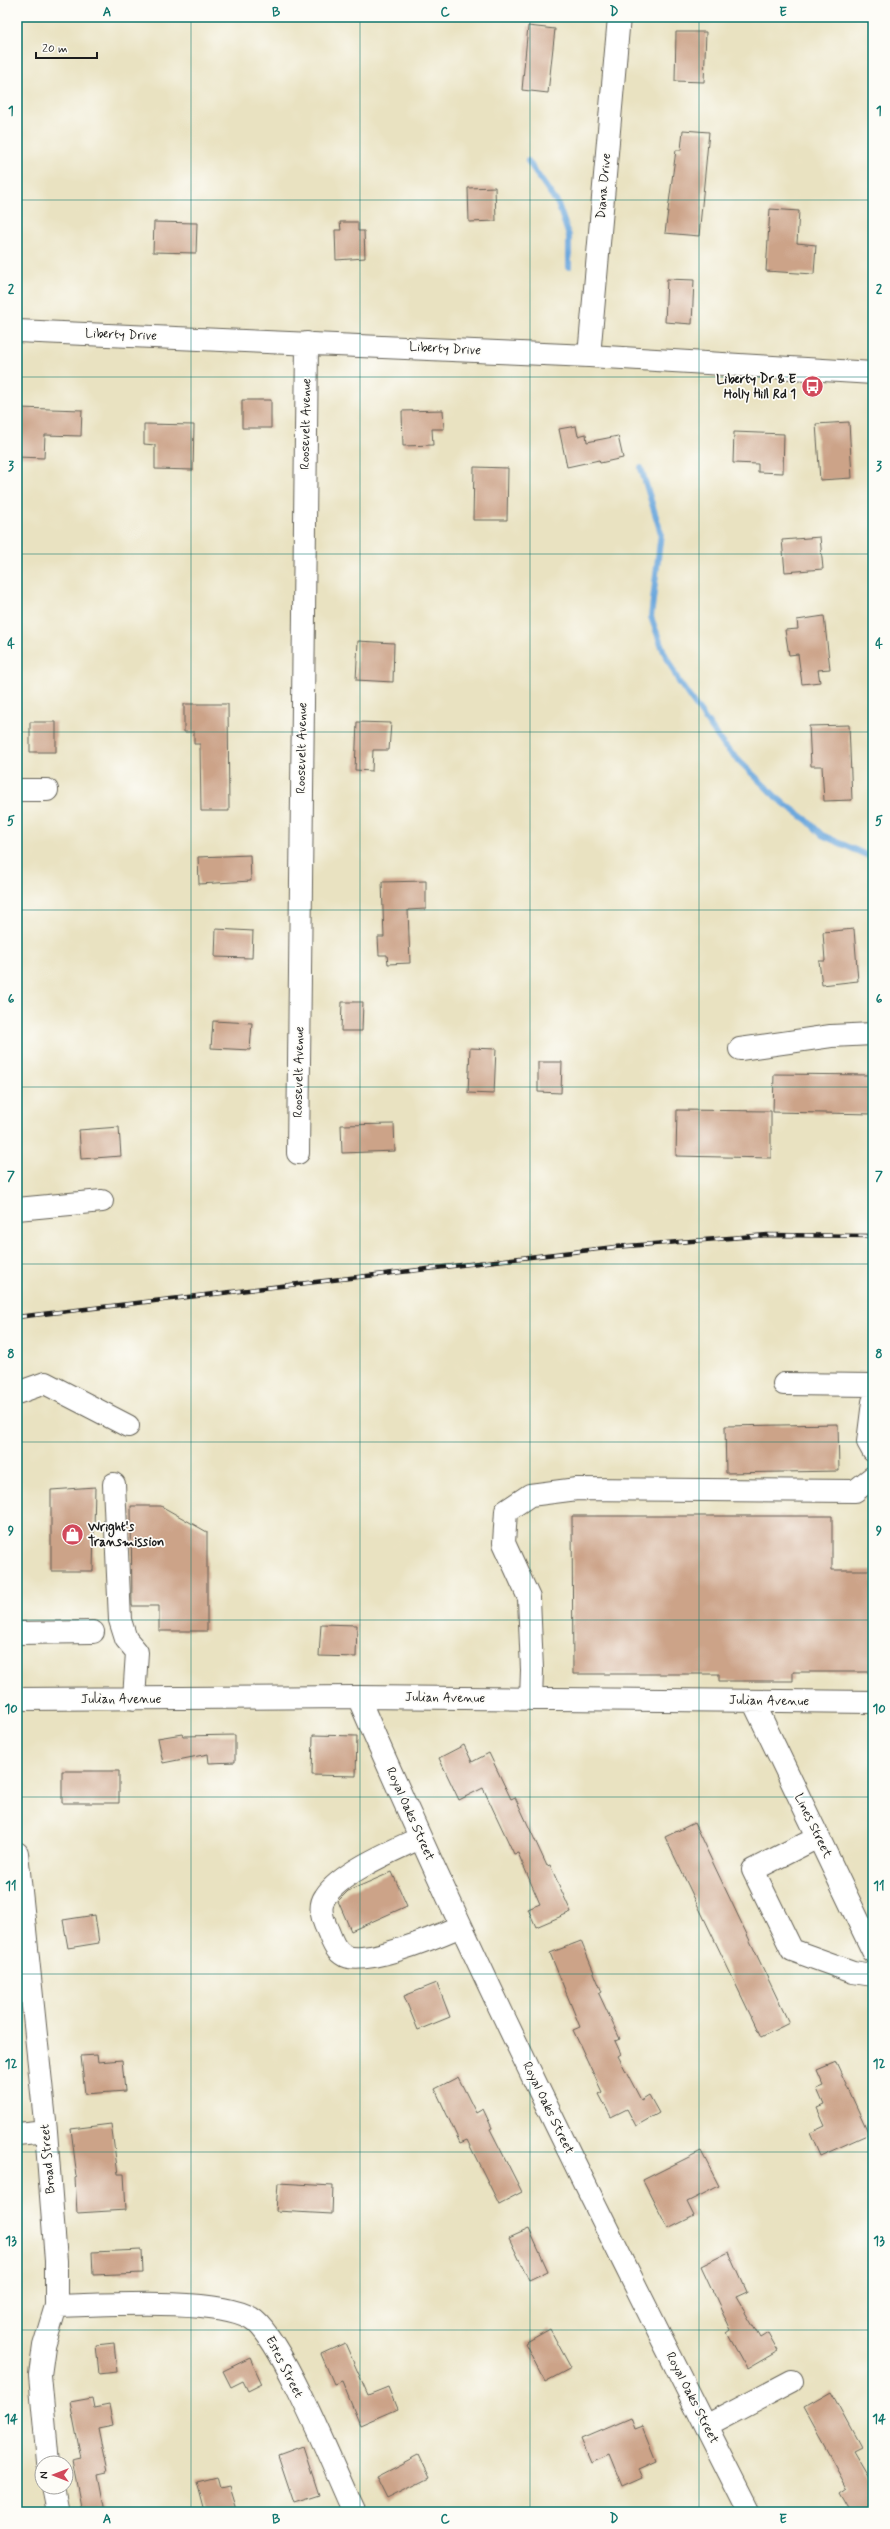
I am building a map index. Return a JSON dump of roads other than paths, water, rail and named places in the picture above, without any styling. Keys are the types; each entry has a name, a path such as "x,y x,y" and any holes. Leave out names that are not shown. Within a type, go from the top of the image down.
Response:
{"street":[{"name":"Diana Drive","path":"589,356 619,17"},
{"name":"Liberty Drive","path":"17,331 589,356 873,373"},
{"name":"Roosevelt Avenue","path":"298,1153 307,343"},
{"path":"17,790 47,790"},
{"path":"740,1049 831,1036 873,1034"},
{"path":"17,1209 102,1201"},
{"path":"17,1393 45,1383 128,1426"},
{"path":"784,1384 873,1385"},
{"path":"873,1402 868,1442 873,1451"},
{"path":"531,1699 532,1670 529,1598 504,1542 506,1510 530,1495 577,1489 855,1491 873,1478"},
{"path":"114,1484 120,1620 126,1639 137,1652 134,1699"},
{"path":"17,1633 93,1632"},
{"name":"Julian Avenue","path":"17,1699 358,1698 873,1702"},
{"name":"Royal Oaks Street","path":"358,1698 420,1838 521,2054 749,2512"},
{"name":"Lines Street","path":"753,1701 873,1951"},
{"path":"818,1837 753,1870 792,1950 853,1972 873,1975"},
{"path":"420,1838 358,1870 324,1897 321,1912 334,1946 344,1955 365,1958 423,1942 461,1926"},
{"name":"Broad Street","path":"17,1853 46,2131 56,2262 56,2306 44,2346 40,2375 47,2455"},
{"path":"17,2134 46,2131"},
{"name":"Estes Street","path":"56,2306 161,2304 226,2309 251,2317 265,2330 281,2356 354,2512"},
{"path":"706,2426 792,2381"},
{"path":"55,2495 58,2512"}],"waterway":[{"path":"528,161 558,204 569,236 569,267"},
{"path":"641,468 661,533 651,617 664,652 679,682 725,747 777,798 807,820 822,835 873,858"}],"railway":[{"path":"17,1317 615,1247 768,1235 873,1236"}],"place":[{"name":"Liberty Dr & E Holly Hill Rd 1","path":"812,386"},
{"name":"Wright's Transmission","path":"72,1534"}]}
